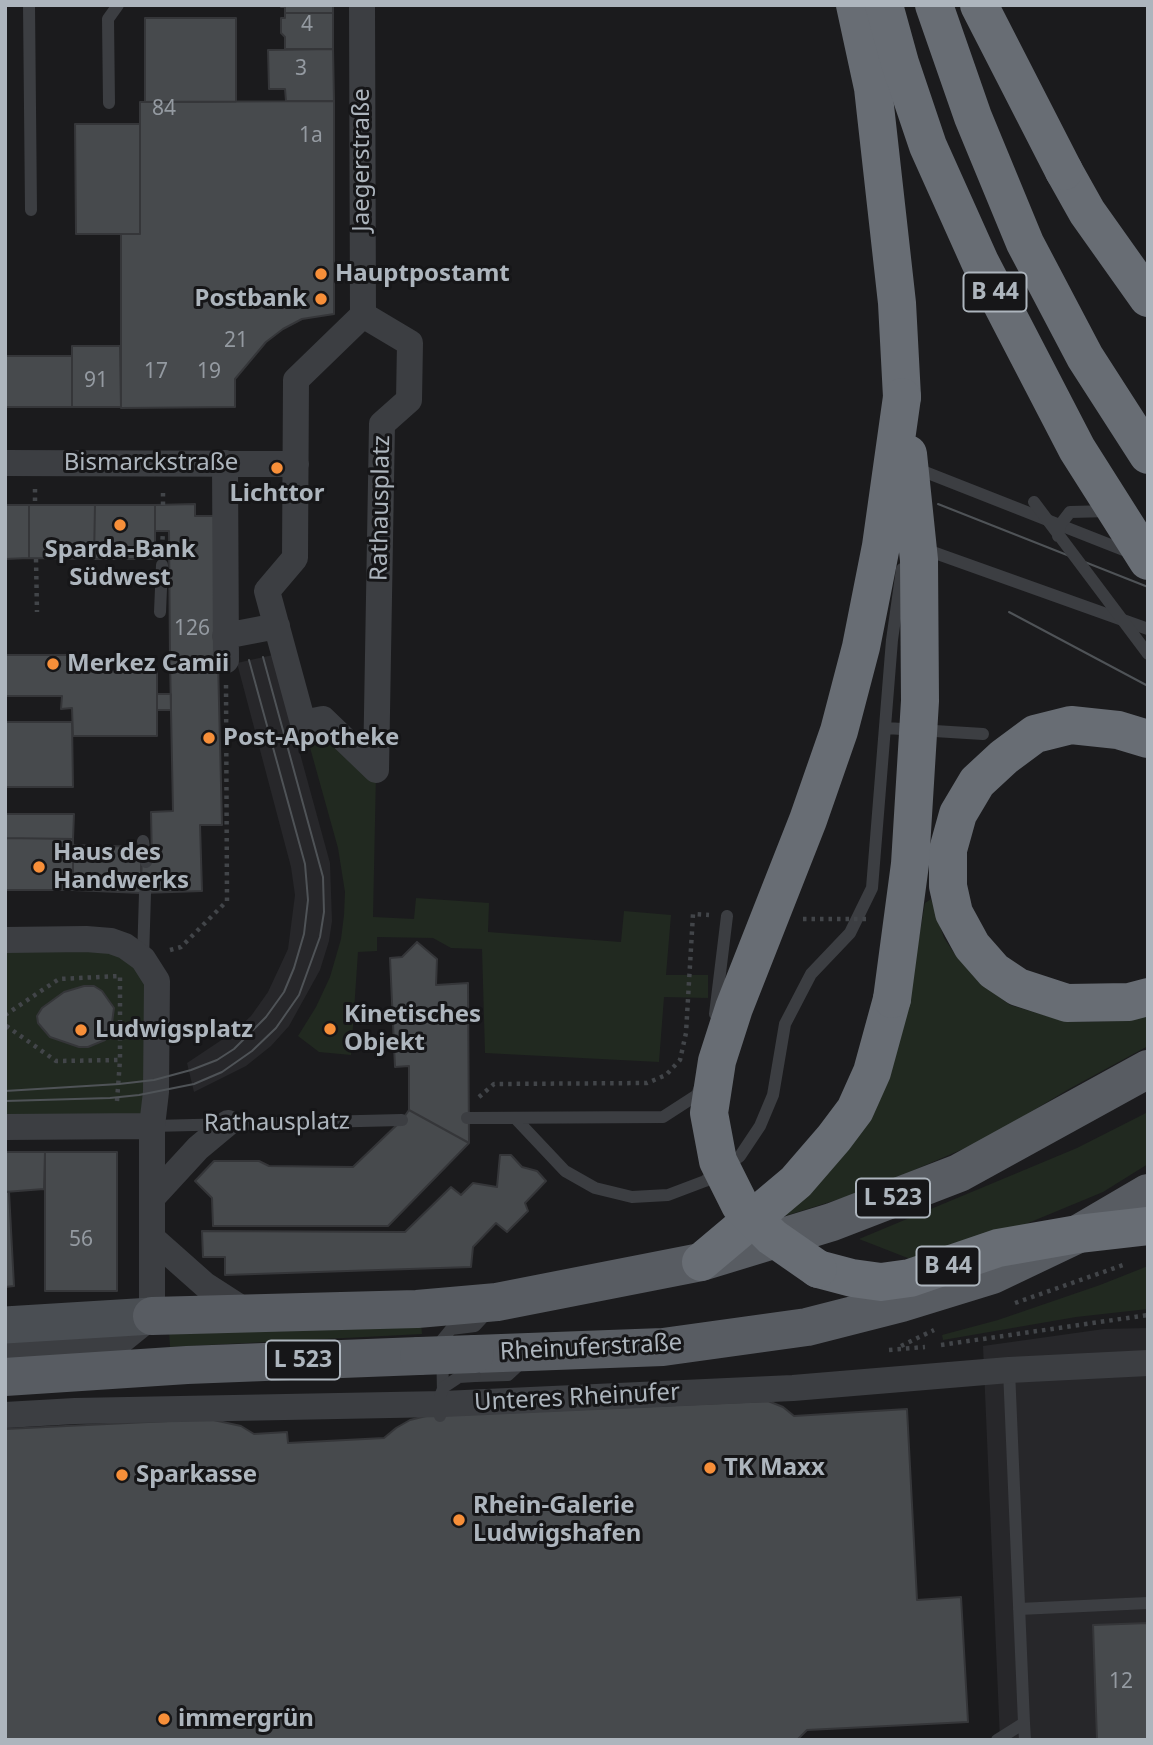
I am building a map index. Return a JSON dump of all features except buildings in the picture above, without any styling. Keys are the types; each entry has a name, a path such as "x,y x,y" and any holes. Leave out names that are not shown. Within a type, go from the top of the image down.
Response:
{"highway":[{"path":"701,1262 796,1182 855,1110 872,1072 892,999 910,864 920,701 919,559 902,397 897,303 873,88 855,5"},
{"name":"B 44","path":"884,5 928,146 980,262 1077,449 1148,560"},
{"name":"B 44","path":"934,5 973,117 1025,243 1085,357 1148,455"},
{"path":"979,5 1087,212 1148,298"},
{"name":"B 44","path":"902,397 881,546 861,647 839,731 716,1061 709,1113 718,1161 740,1205 772,1237 818,1269 862,1280 881,1282 901,1279 998,1248 1078,1234 1148,1226"},
{"path":"1148,739 1118,730 1071,725 1035,734 1003,757 977,782 958,814 948,850 948,886 954,913 972,946 993,971 1018,987 1067,1003 1129,1002 1148,997"}],"main road":[{"name":"Rheinuferstraße","path":"5,1325 152,1316 416,1309 498,1302 701,1262 832,1222 959,1173 1148,1069"},
{"name":"Rheinuferstraße","path":"5,1377 187,1365 419,1356 475,1365 532,1353 663,1347 807,1327 901,1303 992,1275 1078,1234 1148,1193"}],"street":[{"name":"Jaegerstraße","path":"362,5 363,315"},
{"name":"Rathausplatz","path":"363,315 410,343 409,400 382,424 376,770 323,719 303,723 267,591 295,558 296,464 296,380 363,315"},
{"name":"Bismarckstraße","path":"5,463 296,464"},
{"path":"225,463 226,648 277,626"},
{"path":"5,940 111,941 125,946 143,959 157,981 156,1092 152,1126 152,1316 120,1342 5,1350"},
{"path":"152,1198 198,1148 228,1123"},
{"path":"5,1127 152,1126"},
{"path":"152,1238 205,1285 251,1314"},
{"name":"Unteres Rheinufer","path":"5,1415 75,1411 442,1412 1009,1370 1148,1363"}],"lane":[{"path":"29,5 31,210"},
{"path":"109,103 108,19 118,5"},
{"path":"515,1118 565,1171 595,1188 632,1197 668,1195 705,1181 740,1156 760,1126 773,1095 785,1024 811,974 850,933 872,888 892,640 916,466 1148,560"},
{"path":"1034,502 1148,654"},
{"path":"1058,536 1060,525 1070,512 1107,511 1138,515"},
{"path":"906,543 1148,629"},
{"path":"160,612 162,565"},
{"path":"886,728 983,734"},
{"path":"143,841 146,862"},
{"path":"143,959 145,893"},
{"path":"467,1118 663,1117 697,1095 709,1063 727,916"},
{"name":"Rathausplatz","path":"152,1126 402,1120"},
{"path":"442,1412 442,1340 451,1329 475,1326 498,1302"},
{"path":"442,1412 440,1396 444,1387 475,1365"},
{"path":"1009,1370 1025,1740"},
{"path":"1019,1608 1148,1603"},
{"path":"997,1740 1024,1723"}],"path":[{"path":"36,559 37,612"},
{"path":"143,959 181,947 227,901 226,648"},
{"path":"798,919 876,919"},
{"path":"478,1097 494,1084 647,1083 666,1075 680,1060 686,1033 690,973"},
{"path":"5,1015 59,979 120,976 120,1060 57,1061 5,1025"},
{"path":"897,1348 937,1346 1148,1315"}],"shaded area":[{"path":"273,655 330,863 332,921 329,941 320,970 289,1026 271,1046 246,1066 194,1092 187,1063 235,1031 251,1016 268,992 288,949 295,895 291,867 237,663"},
{"path":"323,721 376,773 373,917 414,919 416,898 489,903 488,932 621,942 624,911 671,915 666,975 708,975 708,998 664,997 659,1062 485,1053 482,949 451,948 433,938 377,937 377,951 358,952 351,1055 319,1052 298,1036 330,977 341,939 344,915 345,892 338,848 304,726"},
{"path":"931,899 944,938 956,956 981,983 1010,1005 1067,1022 1121,1021 1148,1012 1148,1046 984,1140 865,1191 785,1216 907,1007 925,903"},
{"name":"Ludwigsplatz","path":"86,939 143,959 152,1126 5,1127 5,940"},
{"path":"1148,1112 1148,1164 1103,1192 992,1238 918,1262 859,1239 1077,1148"},
{"path":"1148,1266 1148,1309 1076,1317 943,1340 942,1335 998,1320"},
{"path":"421,1322 422,1334 170,1347 169,1330"},
{"path":"1148,1328 1148,1740 1000,1740 983,1346 1104,1329"}],"tram line":[{"path":"938,504 1148,587"},
{"path":"1009,612 1148,686"},
{"path":"5,1101 110,1098 194,1084 222,1072 252,1051 276,1028 299,995 320,937 324,912 323,877 263,657"},
{"path":"5,1091 119,1084 154,1080 191,1070 217,1060 234,1049 266,1017 284,992 304,934 308,900 305,864 249,660"}],"place":[{"name":"Hauptpostamt","path":"321,274"},
{"name":"Postbank","path":"321,299"},
{"name":"Lichttor","path":"277,468"},
{"name":"Sparda-Bank Südwest","path":"120,525"},
{"name":"Merkez Camii","path":"53,664"},
{"name":"Post-Apotheke","path":"209,738"},
{"name":"Haus des Handwerks","path":"39,867"},
{"name":"Kinetisches Objekt","path":"330,1029"},
{"name":"Ludwigsplatz","path":"81,1030"},
{"name":"TK Maxx","path":"710,1468"},
{"name":"Sparkasse","path":"122,1475"},
{"name":"Rhein-Galerie Ludwigshafen","path":"459,1520"},
{"name":"immergrün","path":"164,1719"}]}
